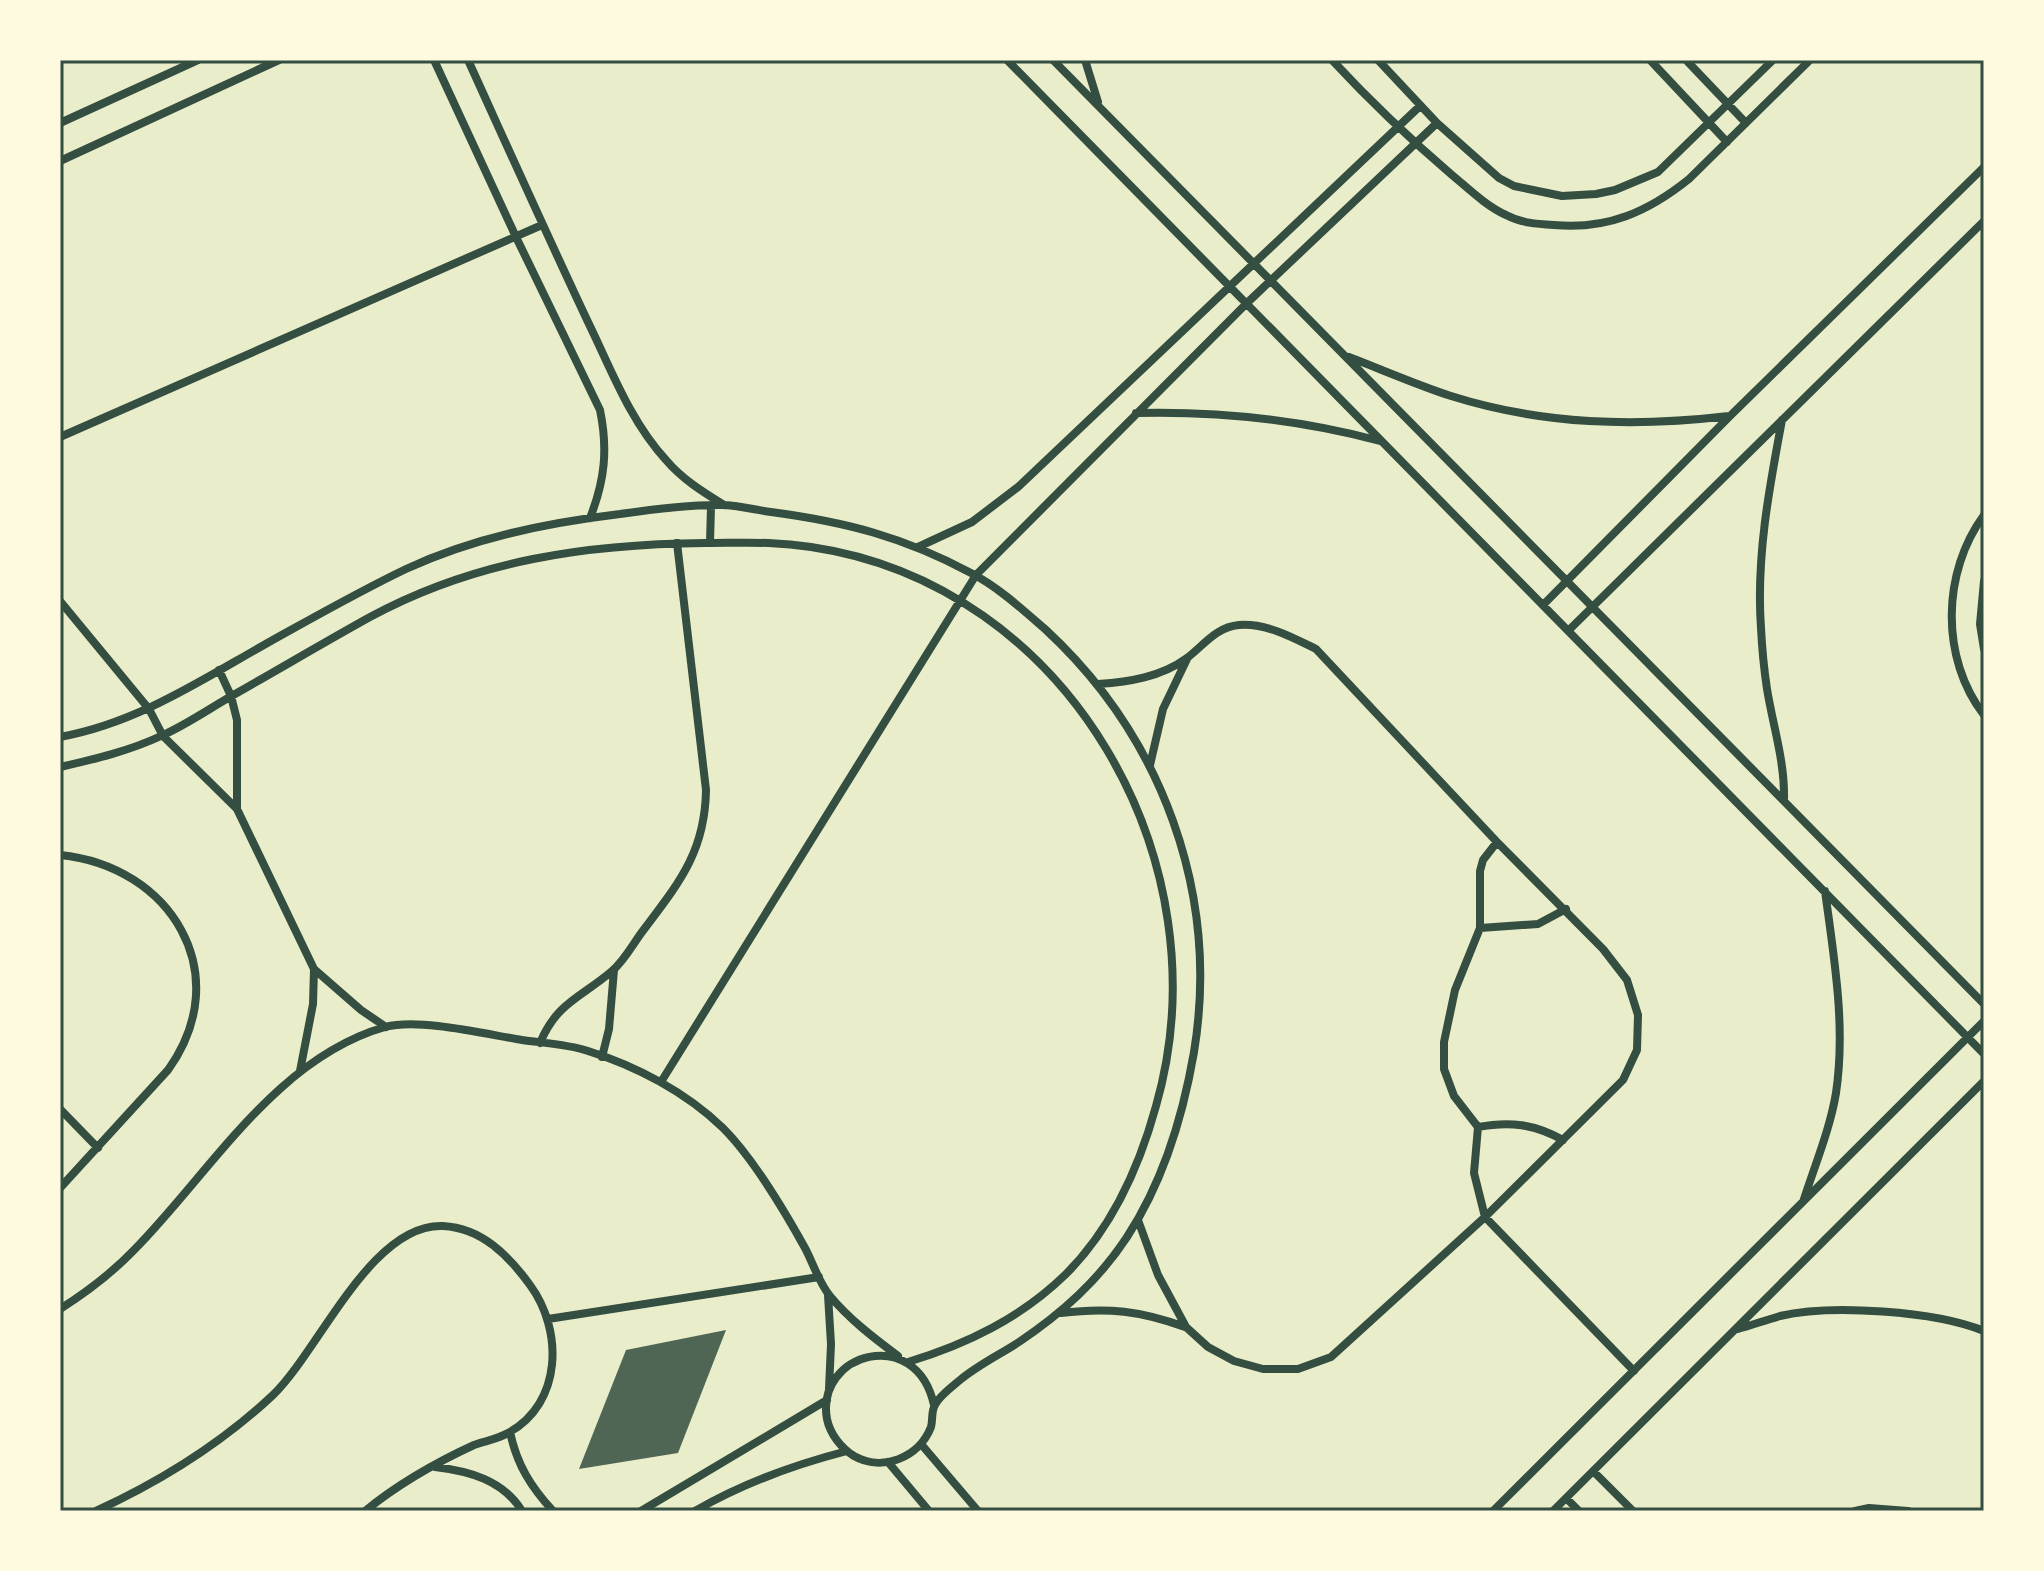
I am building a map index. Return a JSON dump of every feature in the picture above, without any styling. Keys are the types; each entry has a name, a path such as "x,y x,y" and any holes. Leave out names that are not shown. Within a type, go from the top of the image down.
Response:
{"street":[{"path":"60,123 198,60"},
{"path":"60,161 279,60"},
{"path":"434,60 600,410 606,437 606,465 601,492 590,518"},
{"path":"468,60 626,402 644,433 667,462 725,505"},
{"path":"1007,60 1984,1054"},
{"path":"1053,60 1984,1004"},
{"path":"1085,60 1099,106"},
{"path":"1332,60 1415,144 1487,205 1530,223 1573,227 1609,224 1646,210 1678,188 1810,60"},
{"path":"1378,60 1437,123 1499,178 1514,186 1562,196 1615,190 1658,172 1773,60"},
{"path":"1650,60 1727,142"},
{"path":"1686,60 1746,123"},
{"path":"918,547 959,529 997,505 1420,106"},
{"path":"661,1082 976,575 1246,304 1437,123"},
{"path":"1543,605 1984,167"},
{"path":"1569,630 1984,221"},
{"path":"60,437 542,225"},
{"path":"1345,355 1451,396 1505,410 1561,419 1646,423 1730,416"},
{"path":"1135,413 1235,414 1285,419 1381,441"},
{"path":"1782,420 1767,499 1761,562 1761,626 1767,688 1783,766 1784,799"},
{"path":"60,737 96,730 149,709 411,567 479,542 527,529 647,510 725,505 815,518 880,532 976,575 1023,609 1098,684 1126,723 1166,797 1184,848 1196,907 1201,968 1198,1029 1189,1082 1175,1133 1138,1220 1116,1254 1060,1314 984,1362 934,1405"},
{"path":"710,543 711,506"},
{"path":"1984,515 1963,553 1954,584 1951,616 1955,648 1964,678 1984,715"},
{"path":"60,767 105,757 163,736 375,614 486,568 541,555 597,547 677,543 761,540 816,547 873,561 909,574 960,600 1005,631 1044,666 1086,716 1122,774 1148,839 1167,909 1174,967 1173,1026 1164,1079 1145,1143 1113,1214 1067,1273 1008,1319 977,1337 905,1361 884,1355 866,1357 850,1364 837,1377 828,1396 641,1511"},
{"path":"540,1043 563,1006 614,970 683,877 697,848 706,810 706,790 677,543"},
{"path":"1984,581 1980,624 1984,649"},
{"path":"60,601 149,709 163,736 237,809 314,969 348,1000 386,1027"},
{"path":"1098,684 1121,683 1167,670 1187,658 1209,636 1238,625 1279,631 1316,649 1497,842 1603,949 1627,980 1638,1015 1637,1050 1623,1080 1485,1217 1331,1357 1298,1369 1263,1369 1234,1361 1208,1347 1186,1327 1158,1275 1138,1220"},
{"path":"1150,765 1163,709 1187,658"},
{"path":"219,670 231,696 237,720 237,809"},
{"path":"1497,842 1483,860 1480,871 1480,928 1455,990 1444,1042 1444,1069 1454,1096 1478,1127 1474,1173 1485,1217 1634,1371"},
{"path":"60,855 112,867 156,895 184,936 194,969 195,1009 181,1051 60,1188"},
{"path":"1803,1203 1835,1095 1840,1056 1839,995 1825,890"},
{"path":"1480,928 1538,924 1566,909"},
{"path":"300,1071 311,1015 314,969"},
{"path":"602,1057 609,1029 614,970"},
{"path":"1493,1511 1984,1021"},
{"path":"60,1309 88,1291 135,1249 215,1157 300,1071 345,1044 386,1027 439,1026 585,1050 661,1082 723,1129 786,1215 828,1294 866,1331 921,1373 930,1388 934,1405 931,1426 921,1444 906,1456 873,1463 847,1451 834,1437 827,1419 831,1344 828,1294"},
{"path":"1553,1511 1984,1081"},
{"path":"60,1109 98,1148"},
{"path":"1478,1127 1500,1123 1522,1124 1543,1129 1563,1140"},
{"path":"96,1511 125,1498 188,1461 274,1394 353,1286 389,1246 413,1231 442,1226 470,1231 494,1245 535,1291 548,1319 555,1349 550,1382 534,1411 510,1432 473,1446 434,1467 365,1511"},
{"path":"548,1319 819,1277"},
{"path":"1060,1314 1092,1309 1124,1310 1155,1316 1186,1327"},
{"path":"1737,1329 1782,1316 1830,1312 1925,1317 1984,1331"},
{"path":"510,1432 523,1473 553,1511"},
{"path":"921,1444 978,1511"},
{"path":"695,1511 760,1478 847,1451"},
{"path":"888,1462 929,1511"},
{"path":"434,1467 465,1470 493,1482 520,1507 535,1491"},
{"path":"1593,1471 1633,1511"},
{"path":"1566,1498 1579,1511"},
{"path":"1855,1511 1869,1508 1908,1511"}],"building":[{"path":"726,1330 678,1453 579,1469 626,1350"}]}
